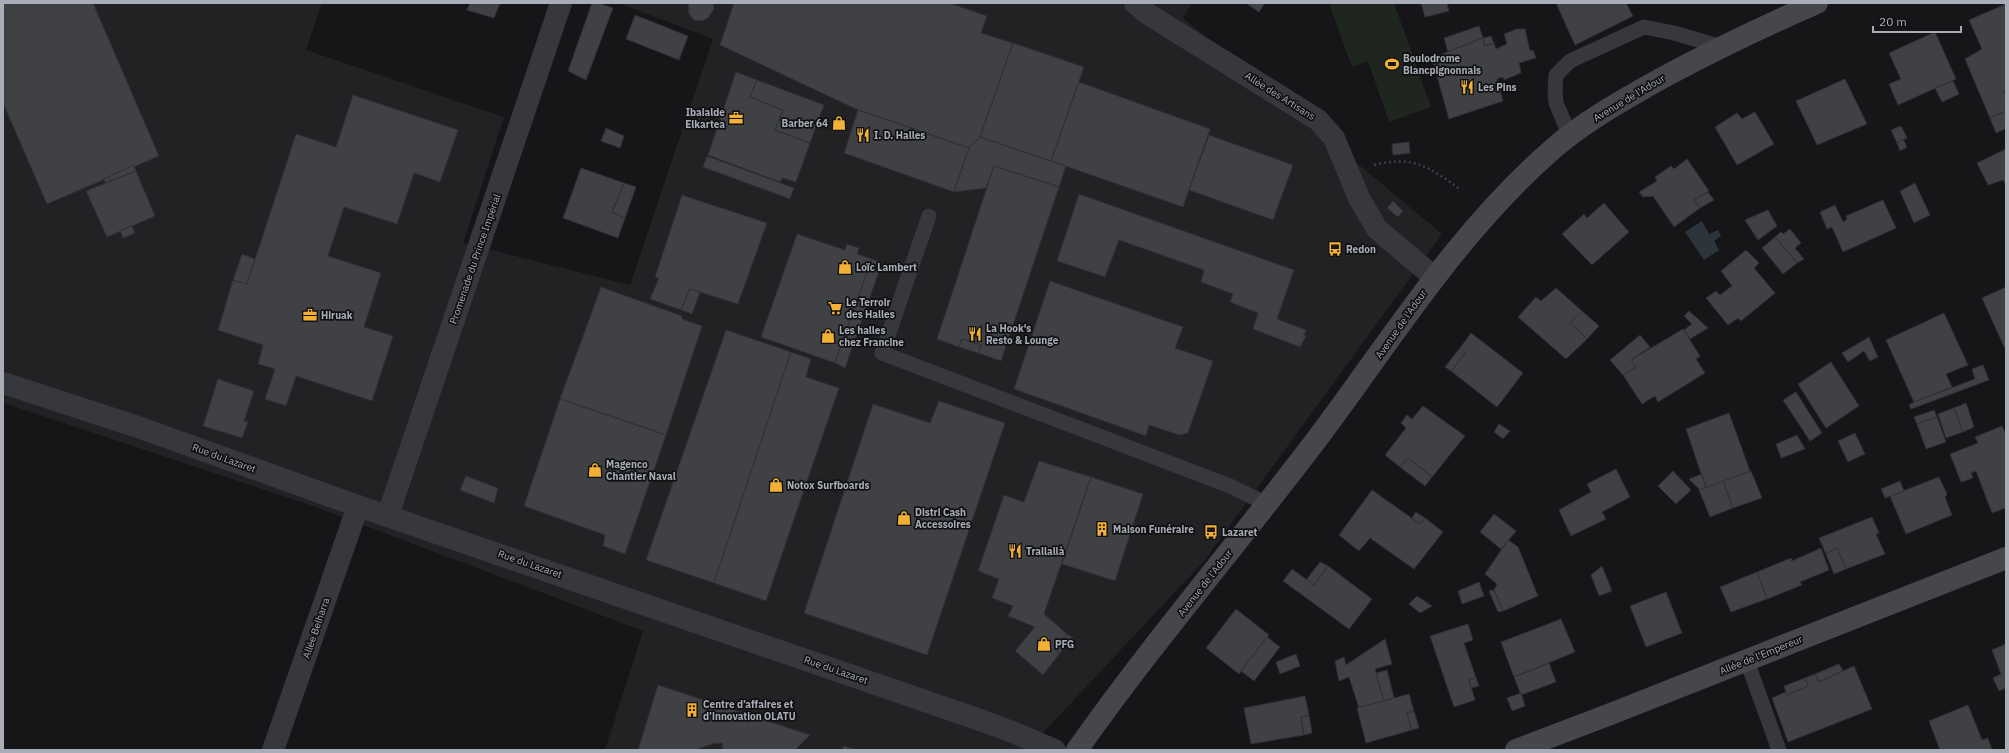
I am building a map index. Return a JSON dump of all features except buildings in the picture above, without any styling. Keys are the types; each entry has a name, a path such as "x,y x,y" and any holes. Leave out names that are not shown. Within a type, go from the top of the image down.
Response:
{"main road":[{"name":"Avenue de l'Adour","path":"1077,750 1112,700 1267,504 1357,386 1434,277 1464,240 1518,182 1554,148 1596,117 1630,96 1722,47 1784,9 1817,3"},
{"name":"Allée de l'Empereur","path":"1516,750 1747,661 2006,558"}],"street":[{"name":"Promenade du Prince Impérial","path":"388,515 561,3"},
{"name":"Allée des Artisans","path":"1146,7 1318,120 1334,138 1359,198 1377,229 1434,277"},
{"name":"Rue du Lazaret","path":"3,383 138,428 358,506 388,515 1010,731 1055,750"},
{"name":"Allée Belharra","path":"273,750 358,506"}],"lane":[{"path":"1570,136 1556,102 1556,75 1570,61 1644,27 1674,33 1722,47"},
{"path":"929,216 882,353 1230,486 1267,504"},
{"path":"1747,661 1779,750"}],"path":[{"path":"1373,165 1400,160 1420,164 1461,190"}],"shaded area":[{"path":"3,3 322,3 306,50 504,117 463,243 630,285 713,39 618,3 1192,3 1183,18 1442,234 1204,561 1027,750 605,750 643,631 313,506 3,403"},
{"name":"Boulodrome Blancpignonnais","path":"1329,3 1394,3 1431,107 1389,122 1368,61 1352,67"},
{"path":"1702,221 1709,234 1718,230 1721,236 1714,241 1719,250 1704,260 1685,232"}],"place":[{"name":"Boulodrome Blancpignonnais","path":"1392,64"},
{"name":"Les Pins","path":"1467,87"},
{"name":"Ibaialde Elkartea","path":"736,118"},
{"name":"Barber 64","path":"839,123"},
{"name":"I. D. Halles","path":"863,135"},
{"name":"Redon","path":"1335,249"},
{"name":"Loïc Lambert","path":"845,267"},
{"name":"Le Terroir des Halles","path":"835,308"},
{"name":"Hiruak","path":"310,315"},
{"name":"La Hook's Resto & Lounge","path":"975,334"},
{"name":"Les halles chez Francine","path":"828,336"},
{"name":"Magenco Chantier Naval","path":"595,470"},
{"name":"Notox Surfboards","path":"776,485"},
{"name":"Distri Cash Accessoires","path":"904,518"},
{"name":"Maison Funéraire","path":"1102,529"},
{"name":"Lazaret","path":"1211,532"},
{"name":"Trallallà","path":"1015,551"},
{"name":"PFG","path":"1044,644"},
{"name":"Centre d’affaires et d’innovation OLATU","path":"692,710"}]}
